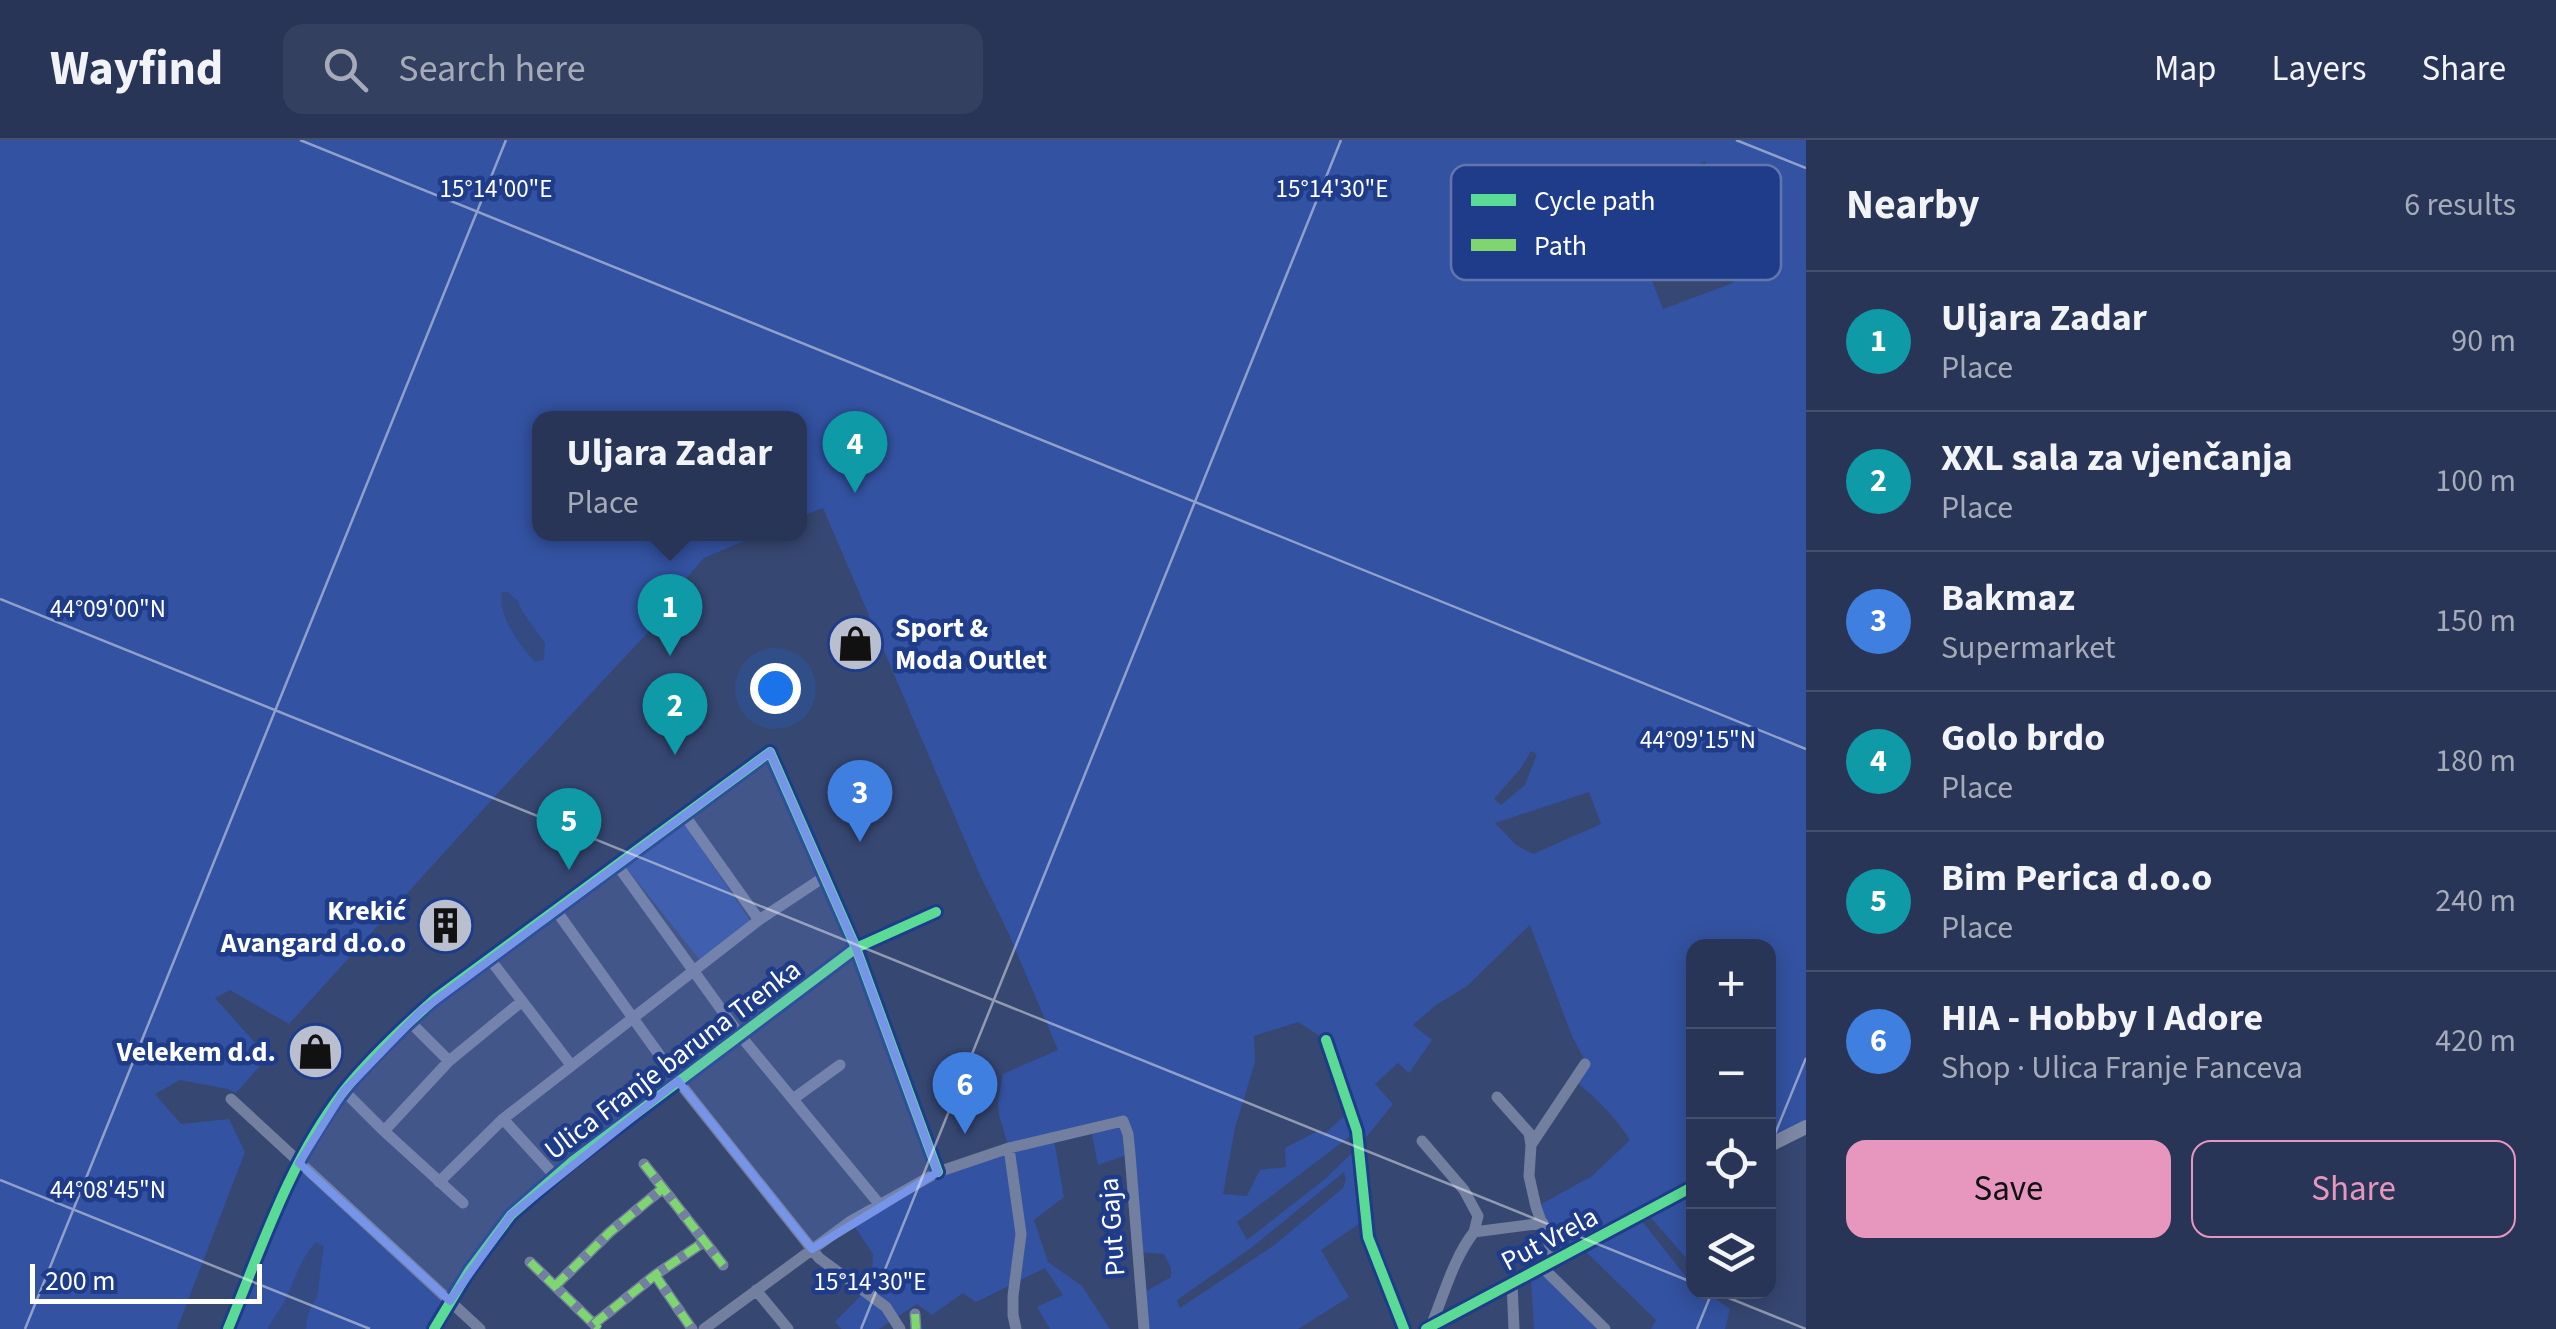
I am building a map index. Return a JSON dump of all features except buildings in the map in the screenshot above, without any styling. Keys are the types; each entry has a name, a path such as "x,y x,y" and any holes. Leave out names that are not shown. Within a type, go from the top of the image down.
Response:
{"main road":[{"path":"1776,1142 1806,1126"},
{"name":"Put Vrela","path":"1428,1328 1686,1190"}],"street":[{"path":"228,1329 299,1163 344,1091 386,1044 436,998 770,752 856,948 938,1172"},
{"path":"685,816 759,920"},
{"path":"618,866 738,1034 880,1205"},
{"path":"439,1182 503,1119 759,920 824,877"},
{"path":"555,909 678,1081 812,1249 886,1307 900,1329"},
{"name":"Ulica Franje baruna Trenka","path":"434,1329 511,1215 555,1176 856,948 936,912"},
{"path":"489,958 571,1066"},
{"path":"384,1131 449,1061 521,1002"},
{"path":"410,1022 449,1061"},
{"path":"1326,1040 1357,1130 1368,1236 1404,1329"},
{"path":"1531,1145 1585,1064"},
{"path":"792,1099 840,1065"},
{"path":"344,1091 463,1203"},
{"path":"1497,1097 1528,1133 1530,1176 1549,1263 1606,1329"},
{"path":"231,1099 480,1329"},
{"path":"503,1119 555,1176"},
{"name":"Put Gaja","path":"1010,1148 1123,1121 1130,1154 1144,1329"},
{"path":"1422,1141 1464,1190 1478,1216 1428,1328"},
{"path":"704,1329 852,1221 938,1172 1010,1148 1021,1234 1012,1315 1016,1329"},
{"path":"644,1164 723,1265"},
{"path":"555,1286 610,1232 662,1190"},
{"path":"1474,1232 1543,1223"},
{"path":"530,1262 596,1326 704,1242"},
{"path":"656,1276 692,1329"},
{"path":"1512,1284 1515,1327"},
{"path":"756,1290 788,1329"},
{"path":"915,1314 916,1329"}],"highlighted area":[{"path":"770,752 856,948 938,1172 812,1249 678,1081 511,1215 450,1301 299,1163 344,1091 421,1011"}],"shaded area":[{"path":"0,140 1806,140 1806,1127 1779,1141 1776,1151 1776,939 1686,939 1686,1258 1646,1212 1638,1216 1686,1277 1686,1299 1716,1299 1730,1309 1725,1329 1651,1329 1656,1320 1581,1247 1555,1260 1536,1207 1592,1176 1630,1140 1604,1107 1574,1080 1584,1059 1530,925 1467,986 1413,1025 1432,1040 1409,1073 1398,1063 1375,1084 1393,1104 1360,1145 1357,1131 1237,1222 1247,1240 1325,1179 1355,1150 1366,1219 1321,1250 1349,1297 1298,1329 1143,1329 1141,1294 1171,1277 1171,1268 1164,1254 1138,1252 1129,1154 1098,1165 1091,1130 1054,1140 1064,1197 1034,1220 1048,1262 1082,1286 1110,1329 1050,1329 1037,1307 1063,1295 1045,1268 976,1302 963,1293 932,1315 917,1304 879,1329 842,1329 835,1322 871,1285 873,1254 851,1221 938,1172 1009,1148 998,1103 1003,1074 1058,1050 823,508 807,514 807,411 532,411 532,541 744,541 704,558 667,601 666,613 289,1024 230,990 215,998 268,1057 236,1093 180,1080 155,1094 181,1124 229,1119 245,1152 177,1329 0,1329","holes":["1531,751 1537,754 1525,785 1501,805 1494,799","1589,792 1601,824 1533,854 1516,845 1495,823","1298,1022 1326,1040 1350,1111 1323,1135 1318,1131 1285,1148 1286,1167 1260,1170 1247,1196 1223,1194 1235,1128 1255,1062 1254,1036","1344,1172 1343,1188 1273,1246 1180,1308 1177,1300 1251,1248"]},
{"path":"502,592 518,601 545,643 544,660 535,662 517,639 506,620"},
{"path":"684,823 751,922 700,960 625,866"},
{"path":"299,1163 450,1301 434,1329 228,1329"},
{"path":"316,1242 324,1246 317,1297 306,1329 268,1329 302,1262"},
{"path":"1552,1270 1606,1329 1534,1329 1531,1281"}],"marked path":[{"path":"644,1164 723,1265"},
{"path":"555,1286 610,1232 662,1189"},
{"path":"594,1324 704,1242"},
{"path":"530,1262 599,1329"},
{"path":"655,1275 692,1329"},
{"path":"915,1314 916,1329"}],"cycle path":[{"path":"228,1329 307,1147 343,1092 376,1055 436,998 770,752 856,948 938,1172"},
{"path":"434,1329 469,1271 511,1215 573,1161 856,948 936,912"},
{"path":"1326,1040 1357,1131 1368,1237 1404,1329"},
{"path":"1426,1329 1686,1190"}],"place":[{"name":"Golo brdo","path":"855,493"},
{"name":"Sport & Moda Outlet","path":"856,643"},
{"name":"Uljara Zadar","path":"670,656"},
{"name":"XXL sala za vjenčanja","path":"675,755"},
{"name":"Bakmaz","path":"860,842"},
{"name":"Bim Perica d.o.o","path":"569,870"},
{"name":"Krekić Avangard d.o.o","path":"445,926"},
{"name":"Velekem d.d.","path":"315,1051"},
{"name":"HIA - Hobby I Adore","path":"965,1134"}]}
